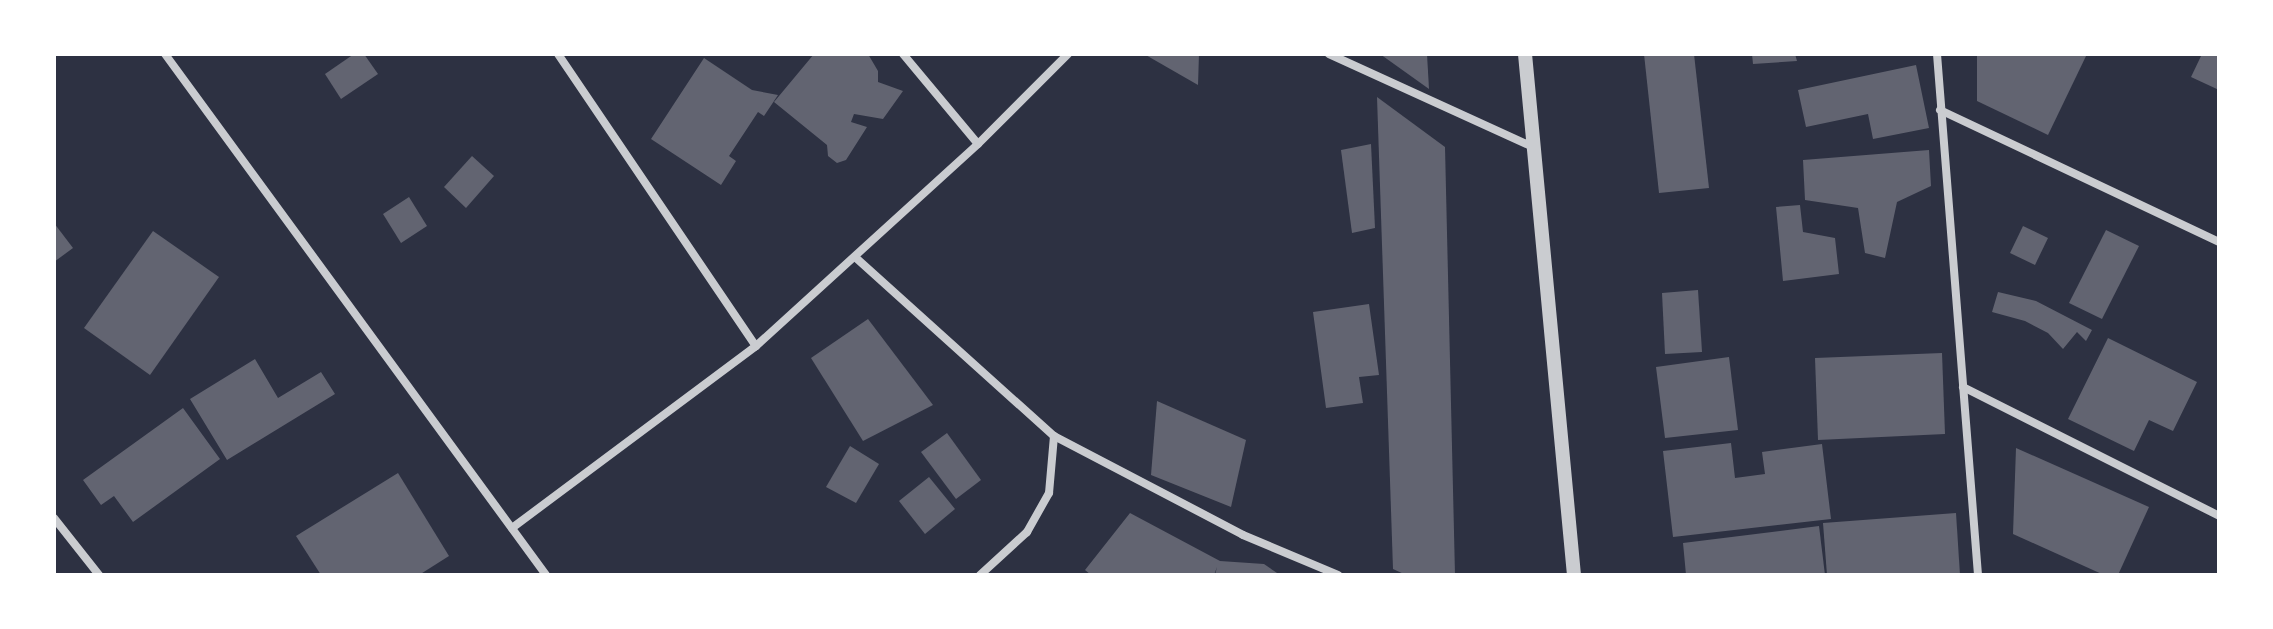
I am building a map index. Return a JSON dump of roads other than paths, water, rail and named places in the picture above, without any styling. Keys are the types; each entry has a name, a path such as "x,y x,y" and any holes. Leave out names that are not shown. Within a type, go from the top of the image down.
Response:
{"street":[{"path":"166,54 546,575"},
{"path":"558,54 756,346"},
{"path":"903,54 978,144"},
{"path":"512,528 756,346 978,144 1068,54"},
{"path":"1329,54 1533,147"},
{"path":"1525,54 1574,575"},
{"path":"1937,54 1978,575"},
{"path":"1940,110 2219,242"},
{"path":"855,257 1054,436 1243,535 1338,575"},
{"path":"1963,387 2219,516"},
{"path":"980,575 1027,532 1049,493 1054,436"},
{"path":"54,518 99,575"}]}
